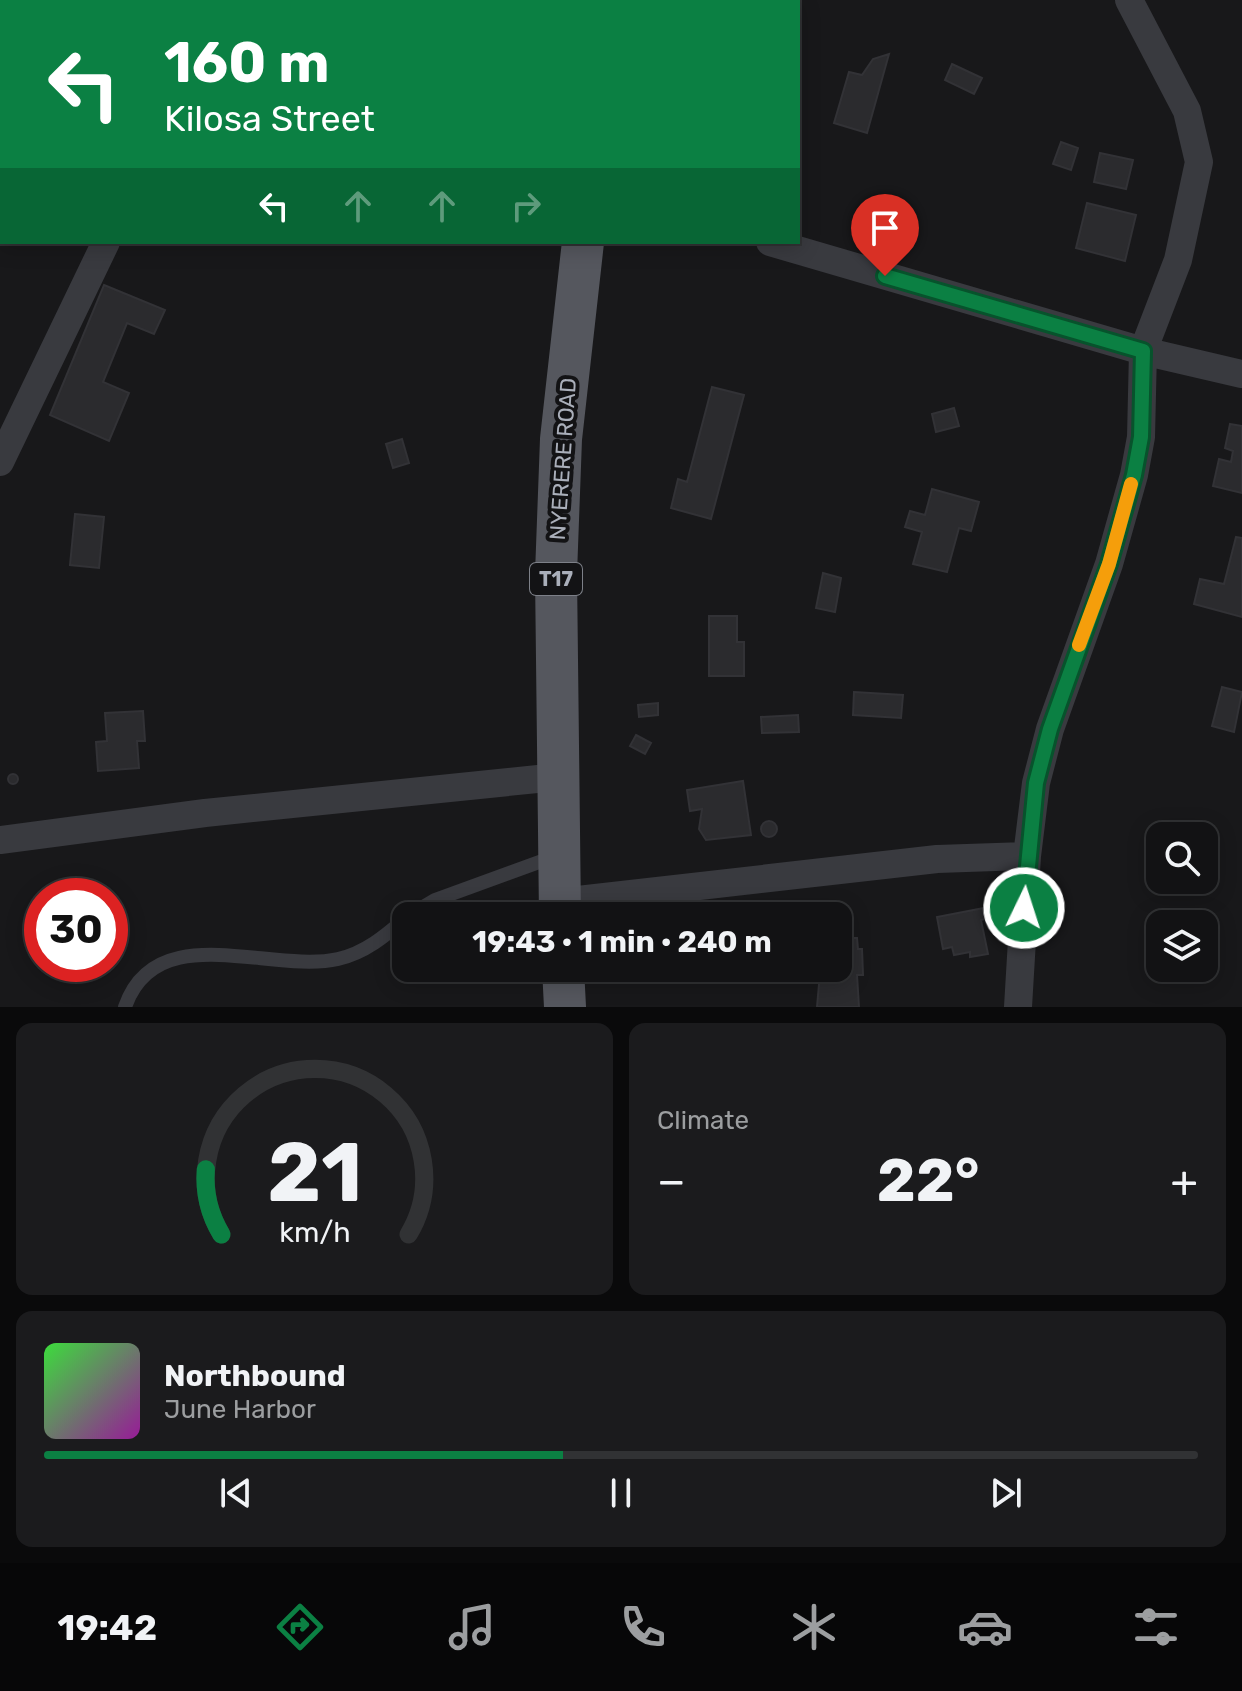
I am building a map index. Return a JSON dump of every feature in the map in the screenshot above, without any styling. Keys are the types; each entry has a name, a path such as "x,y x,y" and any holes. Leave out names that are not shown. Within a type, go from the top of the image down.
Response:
{"main road":[{"name":"NYERERE ROAD","path":"560,902 556,574 561,439 583,244"},
{"path":"564,982 565,1007"}],"street":[{"path":"1018,1007 1027,856 1036,783 1050,729 1109,564 1134,475 1141,437 1143,351 1178,260 1199,162 1187,111 1129,0"},
{"path":"0,458 105,244"},
{"path":"777,244 1143,351 1242,374"},
{"path":"0,840 205,813 557,777"},
{"path":"613,902 937,859 1027,856"}],"lane":[{"path":"432,902 561,854"},
{"path":"125,1007 144,974 169,960 223,954 292,962 336,960 377,943 392,930"}],"building":[{"path":"889,54 867,133 834,123 849,72 862,75 873,59"},
{"path":"952,64 982,78 974,94 945,80"},
{"path":"1061,142 1078,148 1071,170 1053,164"},
{"path":"1100,153 1133,160 1126,189 1094,182"},
{"path":"1087,203 1136,215 1125,261 1076,248"},
{"path":"104,285 165,310 154,334 127,323 103,382 129,393 109,441 50,415"},
{"path":"712,387 744,395 711,519 671,508 678,479 687,482"},
{"path":"954,408 959,426 936,432 932,414"},
{"path":"1230,424 1242,426 1242,493 1213,486 1219,459 1231,462 1233,451 1225,448"},
{"path":"402,439 409,463 393,468 386,444"},
{"path":"932,489 979,502 971,531 959,528 947,572 913,564 922,532 905,527 910,511 925,515"},
{"path":"75,514 104,517 99,568 70,565"},
{"path":"1236,537 1242,538 1242,617 1194,604 1200,579 1224,584"},
{"path":"823,573 841,578 835,612 816,608"},
{"path":"709,616 737,616 737,642 744,642 744,676 709,676"},
{"path":"1222,687 1242,692 1234,732 1212,726"},
{"path":"854,692 903,695 901,718 853,715"},
{"path":"658,703 658,715 639,717 638,705"},
{"path":"143,711 145,741 137,741 139,768 98,771 96,742 107,741 105,713"},
{"path":"798,715 799,732 762,733 761,717"},
{"path":"636,735 651,743 645,754 630,746"},
{"path":"13,774 18,779 13,784 8,779"},
{"path":"743,781 751,835 706,840 699,829 702,809 690,811 687,790"},
{"path":"766,821 772,821 777,829 775,835 766,837 761,832 761,826"},
{"path":"984,908 986,919 981,920 988,954 970,957 970,952 954,955 952,947 943,949 937,917"},
{"path":"852,938 857,938 858,949 862,949 863,975 857,975 859,1007 817,1007 819,982 852,982"}],"slow traffic":[{"path":"1079,645 1109,564 1131,484"}],"route":[{"path":"885,276 1143,351 1141,437 1134,475 1109,564 1050,729 1036,783 1024,908"}]}
